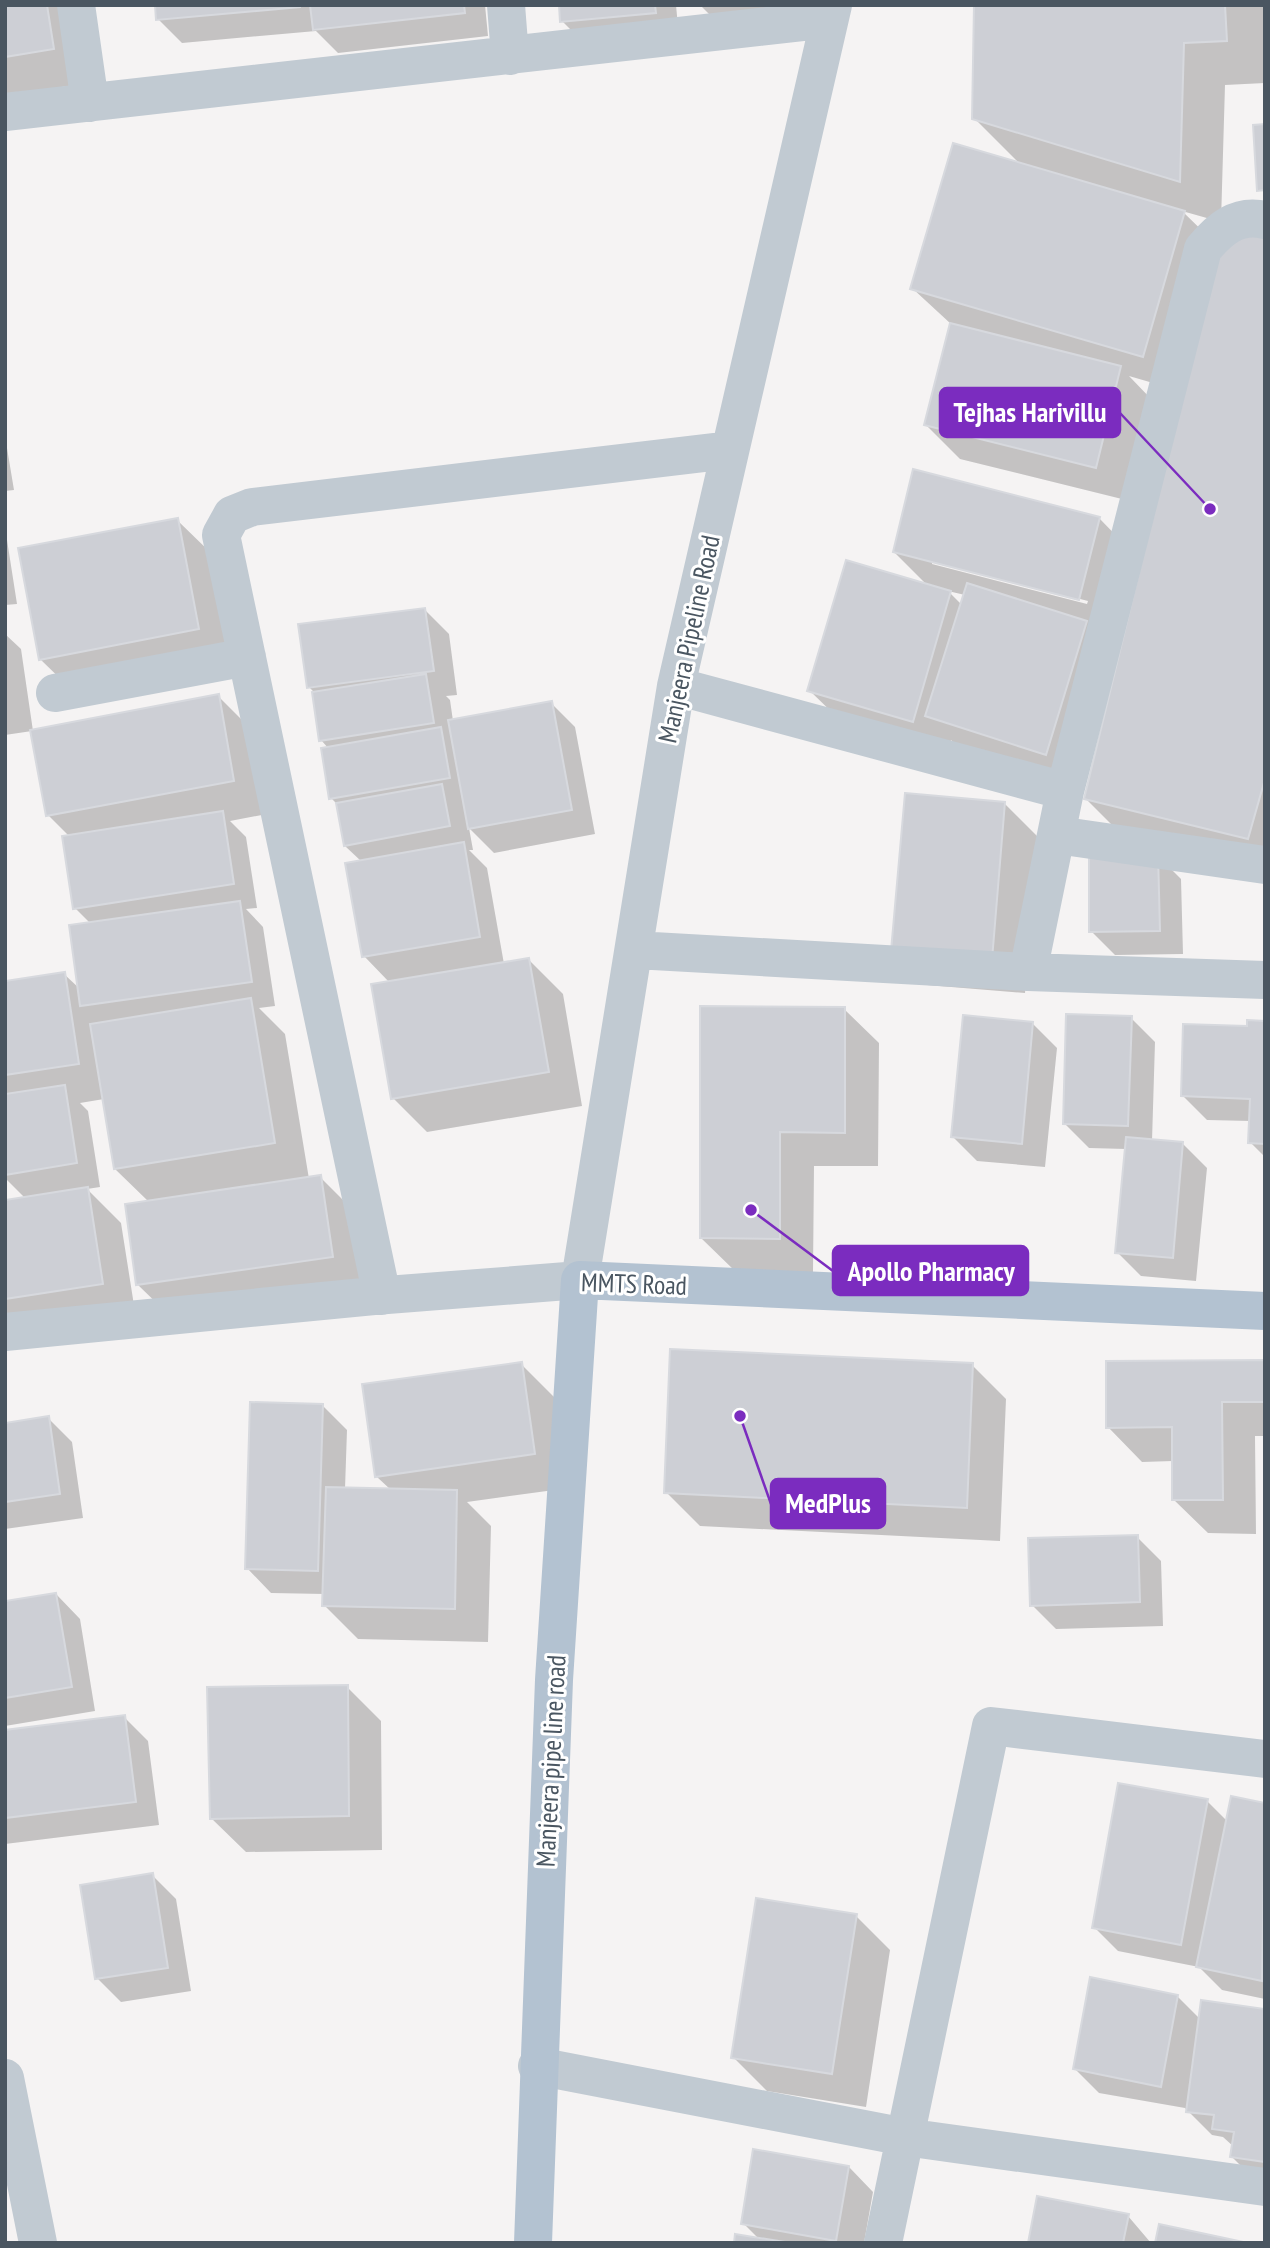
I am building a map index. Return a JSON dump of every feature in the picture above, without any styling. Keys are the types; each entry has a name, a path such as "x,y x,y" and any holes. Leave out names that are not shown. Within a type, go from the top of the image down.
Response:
{"main road":[{"name":"MMTS Road","path":"580,1280 1265,1311"},
{"name":"Manjeera pipe line road","path":"533,2243 537,2066 554,1680 580,1280"}],"street":[{"path":"76,5 90,103"},
{"path":"506,5 510,55"},
{"path":"5,112 510,55 760,16 831,12"},
{"name":"Manjeera Pipeline Road","path":"580,1280 676,686 831,12"},
{"path":"1028,972 1065,791 1203,249 1223,225 1255,218 1265,220"},
{"path":"382,1296 221,535 232,515 252,507 730,450"},
{"path":"55,693 247,657"},
{"path":"676,686 1065,791"},
{"path":"1057,835 1265,865"},
{"path":"635,950 1028,972 1265,980"},
{"name":"MMTS Road","path":"5,1332 580,1280"},
{"path":"883,2243 991,1727 1265,1759"},
{"path":"537,2066 905,2137 1265,2187"},
{"path":"5,2078 38,2243"}],"building":[{"path":"5,5 47,5 54,49 5,57"},
{"path":"155,5 300,5 300,7 156,20"},
{"path":"310,5 464,5 465,13 313,30"},
{"path":"559,5 655,5 656,13 560,22"},
{"path":"974,5 1225,5 1227,41 1184,43 1180,182 972,119"},
{"path":"1265,124 1265,190 1257,191 1253,125"},
{"path":"953,143 1185,211 1143,357 910,289"},
{"path":"1223,225 1265,238 1265,779 1248,839 1084,799"},
{"path":"950,323 1121,366 1096,468 924,425"},
{"path":"913,469 1100,517 1079,600 893,552"},
{"path":"178,518 199,629 39,660 18,548"},
{"path":"846,560 951,591 913,722 807,691"},
{"path":"967,583 1087,621 1046,755 925,716"},
{"path":"425,608 434,671 307,688 298,624"},
{"path":"426,674 434,723 319,741 312,692"},
{"path":"219,694 234,781 46,816 30,730"},
{"path":"552,701 572,810 468,829 448,720"},
{"path":"441,727 450,778 329,799 321,748"},
{"path":"442,784 450,826 344,846 336,803"},
{"path":"905,793 1005,802 992,960 891,951"},
{"path":"223,811 234,884 73,909 62,836"},
{"path":"464,842 480,937 362,957 345,863"},
{"path":"1158,853 1160,931 1089,932 1089,854"},
{"path":"240,901 252,982 80,1006 69,925"},
{"path":"529,958 549,1072 391,1099 371,984"},
{"path":"65,972 79,1064 5,1075 5,981"},
{"path":"251,998 275,1143 114,1169 90,1024"},
{"path":"700,1006 845,1007 845,1133 780,1132 780,1239 700,1238"},
{"path":"1066,1014 1132,1016 1128,1126 1063,1124"},
{"path":"963,1015 1033,1022 1022,1144 951,1137"},
{"path":"1247,1020 1265,1021 1265,1144 1248,1143 1250,1099 1181,1096 1183,1024 1247,1026"},
{"path":"65,1085 77,1163 5,1175 5,1094"},
{"path":"1126,1137 1183,1142 1173,1258 1115,1253"},
{"path":"321,1175 333,1257 136,1285 125,1204"},
{"path":"88,1187 103,1284 5,1299 5,1200"},
{"path":"670,1349 973,1363 967,1508 664,1493"},
{"path":"1265,1360 1265,1402 1222,1402 1223,1500 1172,1500 1172,1427 1106,1428 1106,1361"},
{"path":"522,1362 535,1454 375,1477 362,1384"},
{"path":"250,1402 323,1404 318,1571 245,1569"},
{"path":"49,1416 60,1494 5,1502 5,1423"},
{"path":"326,1487 457,1490 455,1609 322,1606"},
{"path":"1138,1535 1140,1602 1030,1606 1028,1538"},
{"path":"56,1593 72,1687 5,1698 5,1601"},
{"path":"348,1685 349,1816 210,1819 207,1687"},
{"path":"125,1715 136,1802 5,1818 5,1730"},
{"path":"1118,1783 1208,1799 1181,1945 1092,1928"},
{"path":"1231,1796 1265,1803 1262,1981 1196,1967"},
{"path":"153,1873 168,1968 95,1979 80,1885"},
{"path":"756,1898 857,1914 832,2074 731,2058"},
{"path":"1090,1977 1178,1995 1161,2087 1073,2069"},
{"path":"1201,2000 1265,2009 1265,2162 1230,2157 1234,2132 1212,2129 1214,2115 1186,2112"},
{"path":"753,2149 849,2166 836,2241 741,2224"},
{"path":"1037,2196 1129,2214 1123,2243 1028,2243"},
{"path":"1159,2224 1248,2243 1155,2243"},
{"path":"735,2234 791,2243 734,2243"}],"place":[{"name":"Tejhas Harivillu","path":"1210,509"},
{"name":"Apollo Pharmacy","path":"751,1210"},
{"name":"MedPlus","path":"740,1416"}]}
